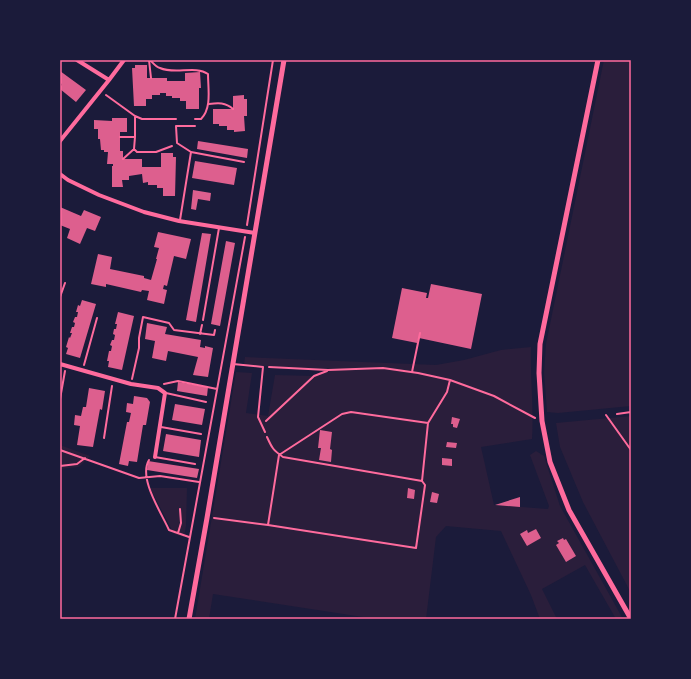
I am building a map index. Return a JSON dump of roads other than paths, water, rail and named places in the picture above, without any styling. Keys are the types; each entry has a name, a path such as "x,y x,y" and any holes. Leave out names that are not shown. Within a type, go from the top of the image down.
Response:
{"street":[{"path":"77,60 109,80"},
{"path":"60,141 124,60"},
{"path":"189,619 284,60"},
{"path":"598,60 540,344 539,373 542,421 550,462 568,510 631,619"},
{"path":"60,174 68,180 99,195 144,212 180,221 255,233"},
{"path":"60,364 131,384 158,388 164,392 155,457"}],"lane":[{"path":"195,126 176,126 177,143 191,152 244,162"},
{"path":"180,221 191,152"},
{"path":"202,320 219,228"},
{"path":"232,364 263,367 258,417 265,432"},
{"path":"164,392 206,402"},
{"path":"160,426 201,434"},
{"path":"155,457 195,464"}]}
